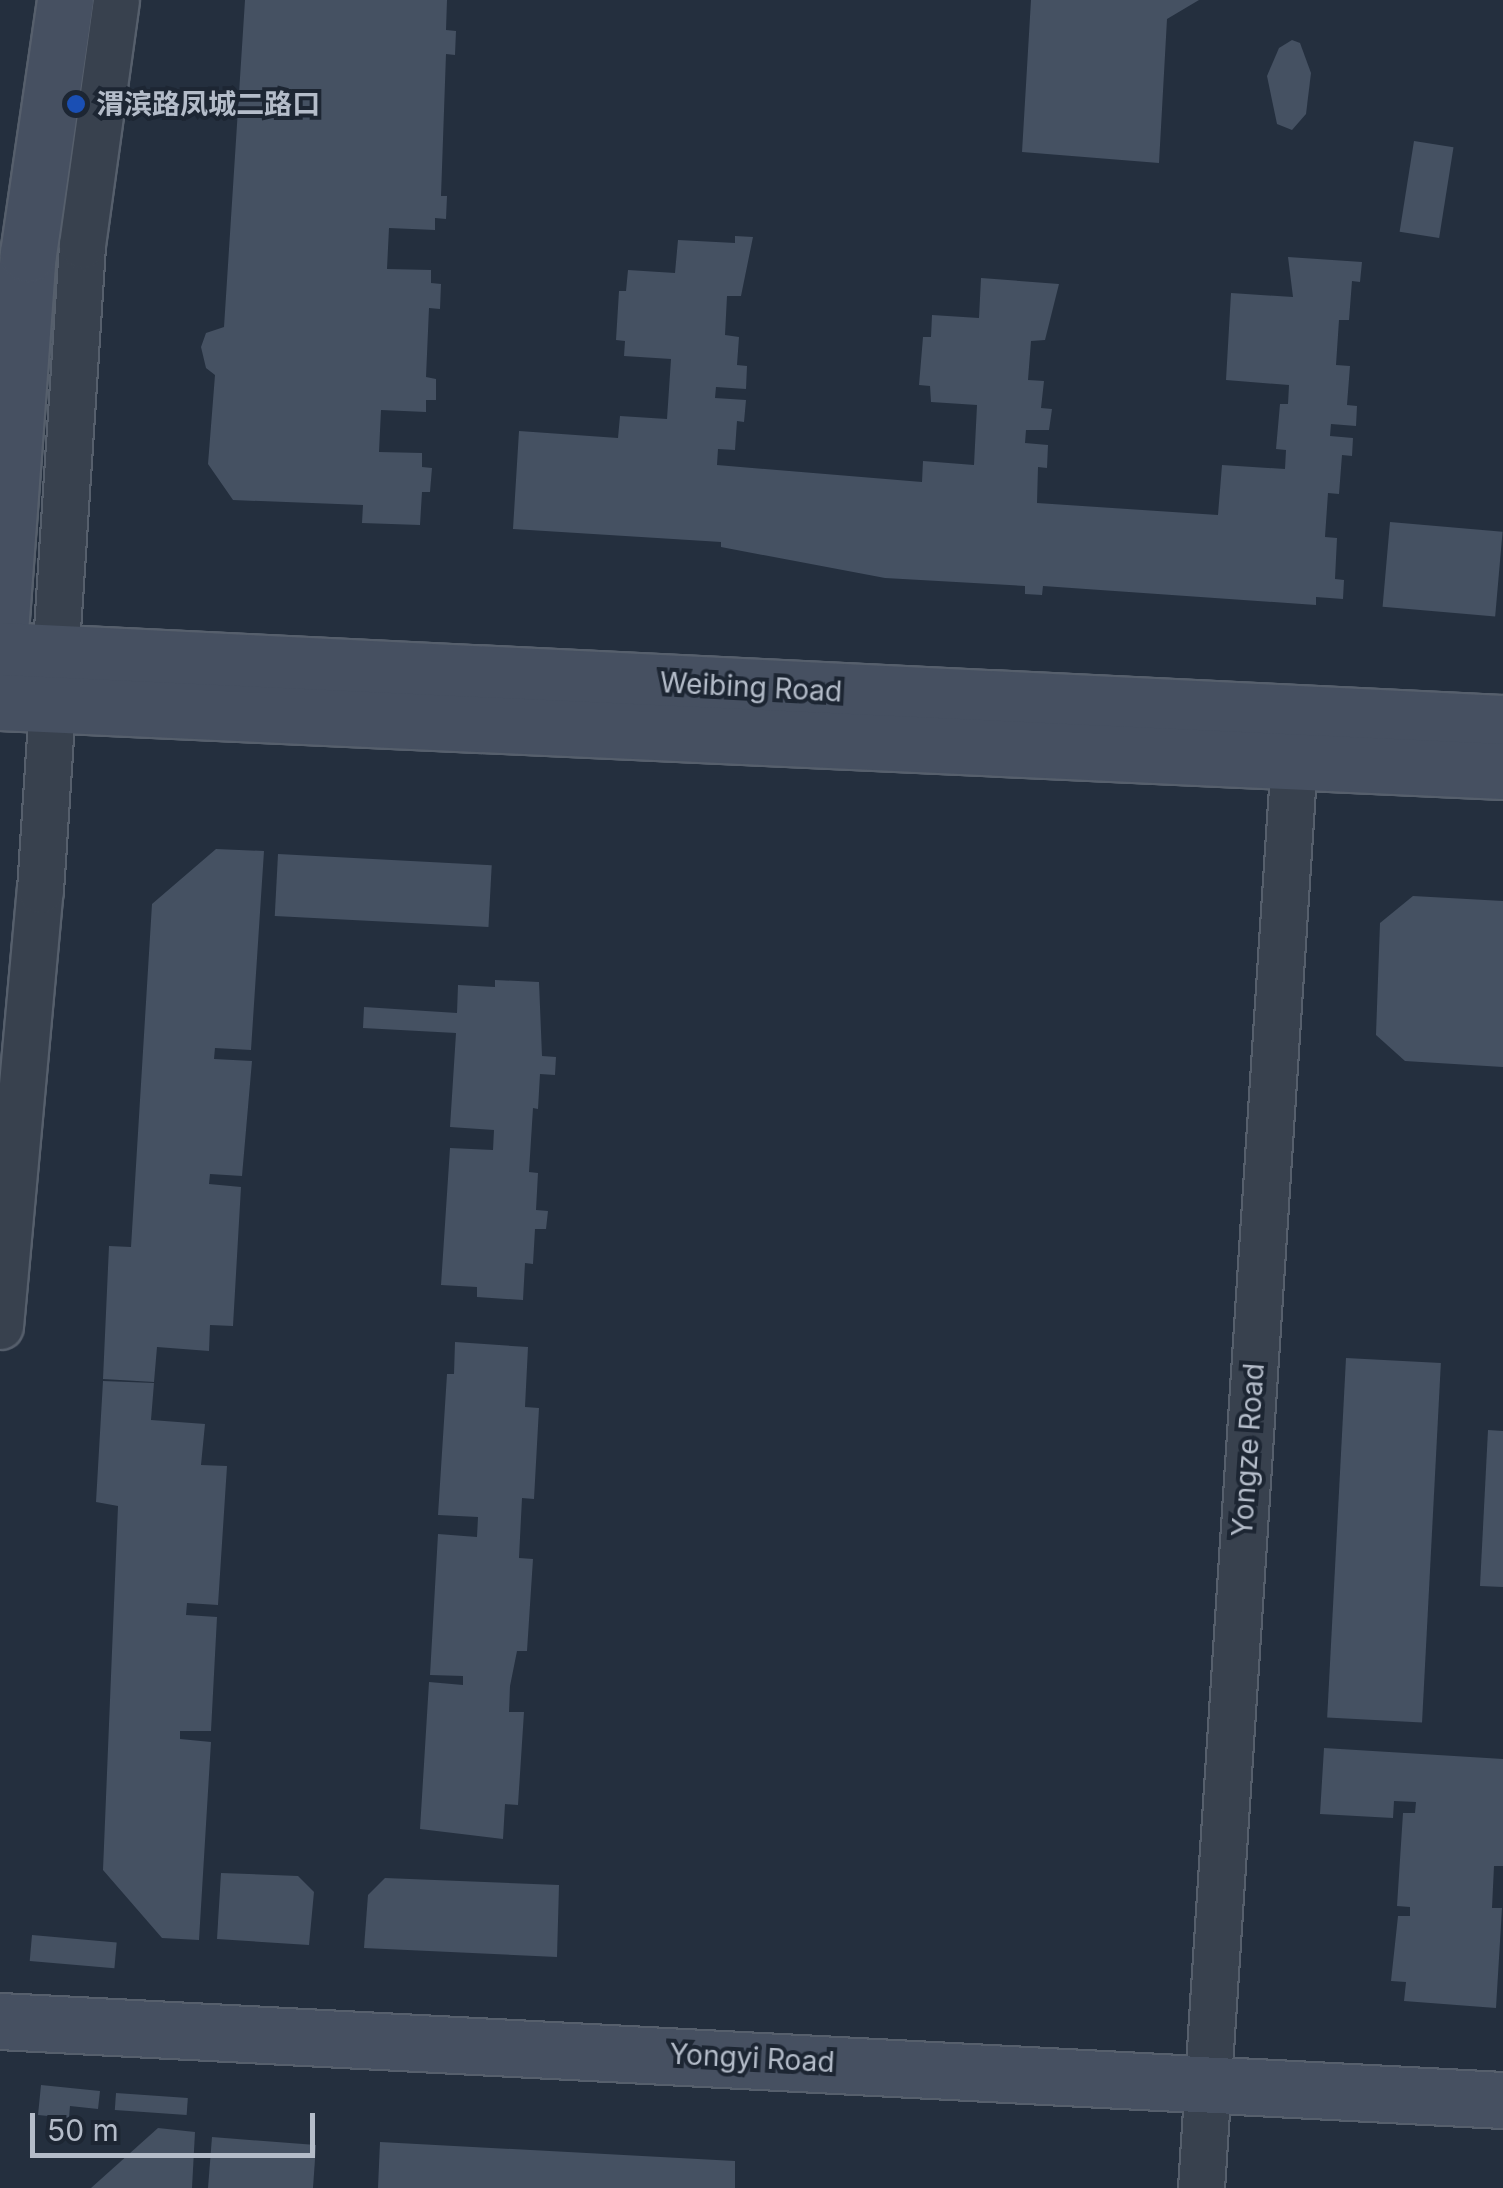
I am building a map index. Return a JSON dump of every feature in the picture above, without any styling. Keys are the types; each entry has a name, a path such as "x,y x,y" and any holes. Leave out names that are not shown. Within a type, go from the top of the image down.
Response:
{"street":[{"path":"0,632 28,254 64,0"},
{"path":"0,1326 25,703 54,650 82,245 116,0"},
{"name":"Weibing Road","path":"0,650 54,650 1295,737 1503,771"},
{"name":"Weibing Road","path":"25,703 1295,737 1503,723"},
{"name":"Yongze Road","path":"1201,2188 1295,737"},
{"name":"Yongyi Road","path":"0,2021 1206,2081 1503,2100"}],"building":[{"path":"245,0 447,0 446,30 456,31 455,55 446,54 441,196 447,196 446,219 435,218 435,230 389,228 387,269 431,270 431,283 441,284 440,309 429,308 426,377 436,379 436,400 426,400 426,412 381,410 379,452 422,453 422,467 432,468 430,492 422,492 420,525 362,523 363,505 233,500 208,464 215,375 206,368 201,347 206,333 224,327"},
{"path":"1031,0 1199,0 1167,19 1159,163 1022,152"},
{"path":"1292,40 1300,43 1311,73 1306,114 1292,130 1277,124 1267,76 1279,48"},
{"path":"1414,141 1454,147 1439,238 1400,232"},
{"path":"735,236 753,237 741,296 727,296 725,335 739,337 737,365 747,366 746,389 716,387 715,398 746,400 744,422 737,421 735,450 718,449 717,465 922,482 923,461 974,465 977,405 931,402 930,386 919,385 923,337 931,337 932,315 979,318 981,278 1059,284 1045,340 1031,341 1028,380 1044,381 1041,408 1052,409 1049,430 1026,430 1025,443 1048,445 1047,468 1038,467 1037,503 1218,515 1222,465 1285,469 1286,450 1276,449 1280,404 1288,404 1289,385 1226,380 1231,293 1293,297 1288,257 1362,262 1360,282 1352,281 1349,320 1339,320 1336,365 1350,366 1347,405 1357,406 1356,426 1331,424 1330,436 1353,438 1352,456 1342,455 1339,494 1328,493 1325,537 1337,538 1335,579 1344,580 1343,599 1316,597 1316,605 1043,586 1042,595 1025,594 1025,586 885,578 721,547 721,542 513,529 519,431 618,438 620,416 667,419 671,359 624,356 625,341 616,340 619,291 626,291 628,270 675,273 678,240 735,243"},
{"path":"1390,522 1503,532 1495,617 1383,607"},
{"path":"216,849 264,851 251,1050 215,1048 214,1059 252,1061 242,1176 210,1174 209,1184 241,1187 233,1326 210,1325 209,1351 157,1347 154,1382 103,1379 109,1246 131,1247 152,904"},
{"path":"278,854 492,865 488,927 275,916"},
{"path":"1413,896 1503,901 1503,1067 1405,1061 1376,1035 1380,923"},
{"path":"495,980 539,982 542,1056 556,1057 555,1075 540,1074 538,1109 533,1108 529,1172 538,1173 536,1210 548,1211 546,1229 535,1229 533,1264 525,1263 523,1300 477,1297 477,1287 441,1285 450,1148 493,1150 494,1130 450,1127 456,1033 363,1028 364,1007 457,1013 458,985 495,987"},
{"path":"455,1342 528,1347 525,1407 539,1408 534,1499 522,1498 519,1558 533,1559 527,1651 517,1651 510,1686 509,1712 524,1712 518,1805 505,1804 503,1839 420,1829 429,1682 463,1685 463,1676 430,1675 438,1534 477,1537 478,1517 438,1515 447,1374 454,1374"},
{"path":"1346,1358 1441,1363 1422,1722 1327,1718"},
{"path":"103,1381 154,1383 151,1420 205,1424 201,1465 227,1466 218,1605 187,1603 186,1615 217,1617 211,1731 180,1731 180,1739 211,1742 199,1940 162,1938 103,1870 118,1506 96,1502"},
{"path":"1488,1430 1503,1431 1503,1587 1480,1586"},
{"path":"1324,1748 1503,1759 1503,1866 1494,1866 1492,1908 1502,1908 1496,2008 1404,2001 1406,1982 1391,1981 1398,1916 1410,1916 1410,1907 1397,1906 1403,1813 1415,1813 1416,1802 1394,1801 1393,1818 1320,1814"},
{"path":"221,1873 298,1876 314,1892 309,1945 217,1939"},
{"path":"385,1878 559,1885 557,1957 364,1948 368,1895"},
{"path":"32,1935 117,1942 114,1968 30,1961"},
{"path":"41,2085 100,2091 98,2109 70,2106 69,2118 38,2115"},
{"path":"116,2093 188,2098 187,2115 115,2110"},
{"path":"158,2128 195,2132 192,2188 91,2188"},
{"path":"212,2137 316,2145 313,2188 208,2188"},
{"path":"380,2142 735,2161 735,2188 378,2188"}],"place":[{"name":"渭滨路凤城二路口","path":"76,104"}]}
